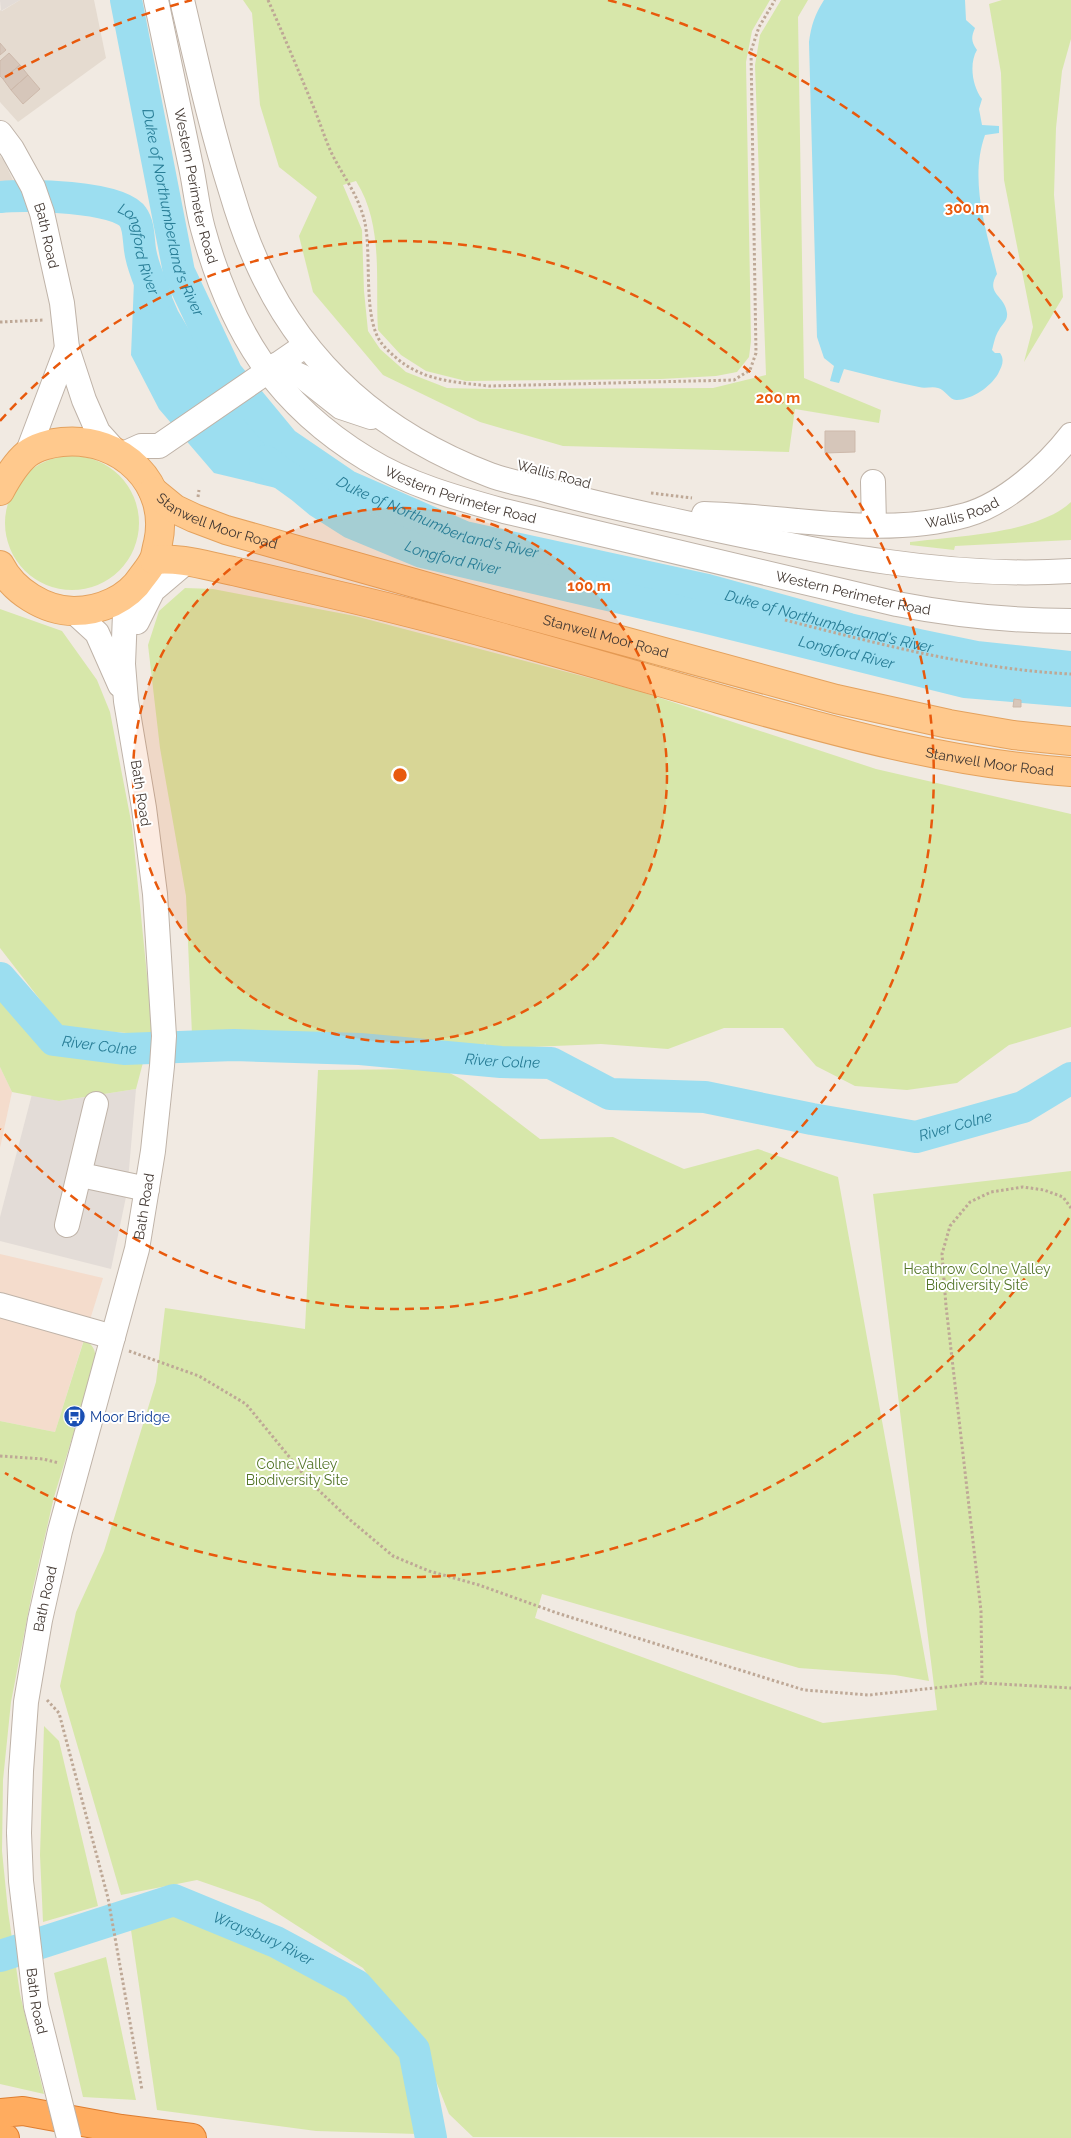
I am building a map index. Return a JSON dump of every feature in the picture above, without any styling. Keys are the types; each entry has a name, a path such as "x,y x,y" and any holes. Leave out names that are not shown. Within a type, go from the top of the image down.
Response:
{"highway":[{"path":"0,2113 23,2111 121,2129 192,2138"},
{"path":"0,2136 4,2138"}],"main road":[{"path":"0,491 8,476 27,454 51,443 75,441 94,443 119,453"},
{"name":"Stanwell Moor Road","path":"119,453 175,509 226,530 724,669 853,703 949,724 1014,735 1071,741"},
{"path":"0,565 9,585 50,608 72,611 93,609 114,602 136,586 154,560 161,529 160,512 150,485"},
{"name":"Stanwell Moor Road","path":"154,560 171,558 386,606 802,723 891,746 939,756 994,764 1071,772"}],"street":[{"name":"Western Perimeter Road","path":"156,0 202,228 234,318 266,372 283,391 337,439 367,460 443,494 583,530 897,604 984,617 1071,621"},
{"name":"Western Perimeter Road","path":"182,0 217,147 246,237 265,280 284,313 323,366 339,383 413,439 440,454 492,475 585,501 648,504 864,559 971,571 1071,571"},
{"name":"Bath Road","path":"0,133 33,187 42,213 62,303 67,348 84,400 98,432 119,453"},
{"path":"119,453 141,446 161,444 306,345"},
{"name":"Bath Road","path":"27,454 67,348"},
{"name":"Western Perimeter Road","path":"266,372 303,376 341,406 390,422"},
{"name":"Wallis Road","path":"648,504 706,514 847,526 913,524 967,514 997,500 1044,466 1071,435"},
{"path":"150,485 161,444"},
{"path":"873,482 874,525"},
{"path":"123,664 138,618 153,590 186,562"},
{"name":"Bath Road","path":"69,2138 36,2006 21,1881 19,1833 21,1771 30,1681 40,1620 60,1531 137,1249 162,1066 164,1036 155,894 144,808 126,701 123,664 125,614 136,586"},
{"name":"Bath Road","path":"72,611 97,633 126,701"},
{"path":"68,1225 96,1104"},
{"path":"81,1175 146,1189"},
{"path":"0,1306 112,1341"}],"path":[{"path":"268,0 332,154 354,191 364,218 369,243 372,317 382,343 419,374 450,382 489,386 734,380 750,370 756,353 752,51 759,27 775,0"},
{"path":"0,322 64,319"},
{"path":"648,504 697,498"},
{"path":"785,620 925,655 1023,672 1071,674"},
{"path":"982,1684 981,1612 946,1306 942,1254 950,1226 970,1202 990,1192 1023,1187 1044,1190 1063,1197 1071,1208"},
{"path":"112,1341 199,1376 246,1404 309,1481 349,1519 393,1556 430,1571 479,1585 557,1613 804,1690 869,1696 982,1684 1071,1688"},
{"path":"0,1456 43,1459 78,1469"},
{"path":"30,1681 59,1713 108,1898 142,2090"}],"shaded area":[{"path":"0,0 20,0 1,11"},
{"path":"20,0 94,0 106,58 18,122 0,102 0,10 2,11"},
{"path":"0,156 3,159 20,195 0,196"},
{"path":"0,1067 12,1092 0,1148"},
{"path":"136,1089 127,1192 111,1269 0,1241 0,1217 32,1094 59,1101"},
{"path":"0,1254 103,1278 55,1432 0,1421"}],"green space":[{"path":"243,0 770,0 752,31 746,62 751,341 749,357 737,372 716,376 661,379 466,381 426,371 401,355 378,330 376,254 371,216 365,198 356,181 343,185 362,230 364,291 368,331 380,349 406,372 447,388 486,389 713,388 766,375 755,65 760,35 781,0 808,0 798,17 804,378 881,410 879,423 795,409 789,452 563,446 480,422 383,375 313,292 299,236 317,197 279,167 260,105 252,13"},
{"path":"1002,0 1071,0 1071,39 1062,71 1056,128 1054,195 1063,297 1024,362 1033,327 1004,180 1001,73 989,4"},
{"path":"72,456 98,461 120,475 134,497 139,523 134,549 120,571 98,585 72,590 46,585 24,571 10,549 5,523 10,497 24,475 46,461"},
{"path":"1071,502 1071,540 955,546 954,550 910,545 910,542 995,532 1017,527 1056,513"},
{"path":"185,588 213,589 355,616 639,691 876,769 1071,814 1071,1027 1009,1045 957,1083 907,1090 855,1086 816,1066 783,1028 724,1028 668,1049 601,1044 488,1049 485,1043 483,1050 361,1036 192,1035 186,896 160,748 148,645 159,611"},
{"path":"0,609 62,631 97,680 110,712 132,826 153,1035 62,1028 0,948"},
{"path":"0,996 49,1053 145,1055 136,1089 59,1101 12,1092 0,1067"},
{"path":"442,1069 463,1080 540,1139 613,1137 684,1169 758,1149 838,1177 929,1681 895,1675 799,1668 542,1594 535,1618 823,1723 937,1710 873,1194 1071,1171 1071,2138 473,2137 449,2114 426,2056 363,1968 260,1902 197,1880 121,1895 60,1686 76,1612 104,1551 156,1382 165,1308 305,1329 318,1070"},
{"path":"84,1340 93,1348 96,1360 54,1497 33,1588 11,1702 3,1780 2,1851 8,1911 20,1994 44,2094 0,2084 0,1421 55,1432"},
{"path":"44,1726 59,1741 98,1906 43,1922 40,1855"},
{"path":"175,1912 258,1940 353,1992 405,2059 418,2134 316,2131 157,2110 131,1930"},
{"path":"106,1957 136,2100 83,2097 54,1973"}],"water":[{"path":"824,0 965,0 966,20 975,28 972,39 977,50 972,68 976,88 982,99 979,109 982,125 999,126 999,133 985,135 980,152 979,187 984,223 997,274 993,286 1006,307 1007,313 1006,320 996,335 992,350 995,353 1000,353 1002,356 999,371 995,379 986,388 975,395 955,400 938,388 921,388 844,369 839,383 830,381 834,366 824,358 817,337 809,42 814,20"},
{"path":"153,253 178,311 237,410 306,477 297,493 214,473 159,409 131,355 135,257"}],"building":[{"path":"0,43 6,50 0,55"},
{"path":"9,53 20,65 3,79 0,76 0,61"},
{"path":"20,65 28,75 11,90 3,79"},
{"path":"28,75 40,89 23,104 11,90"},
{"path":"825,431 855,431 855,452 825,453"},
{"path":"1014,699 1021,700 1021,707 1013,707"}],"waterway":[{"name":"Duke of Northumberland's River","path":"126,0 179,272 227,374 284,443 347,486 464,537 707,590 849,629 919,645 976,657 1071,667"},
{"name":"Longford River","path":"0,197 49,196 71,198 92,201 125,210 135,221 142,261 156,298"},
{"name":"Longford River","path":"265,461 319,502 352,523 422,552 703,617 965,682 1071,691"},
{"name":"River Colne","path":"0,978 54,1040 124,1049 234,1045 360,1049 501,1062 551,1063 610,1094 705,1097 812,1119 916,1137 1023,1107 1071,1078"},
{"name":"Wraysbury River","path":"0,1956 174,1900 276,1942 356,1985 414,2050 431,2138"}],"place":[{"name":"Moor Bridge","path":"74,1417"}],"park label":[{"name":"Heathrow Colne Valley Biodiversity Site","path":"977,1278"},
{"name":"Colne Valley Biodiversity Site","path":"297,1472"}]}
